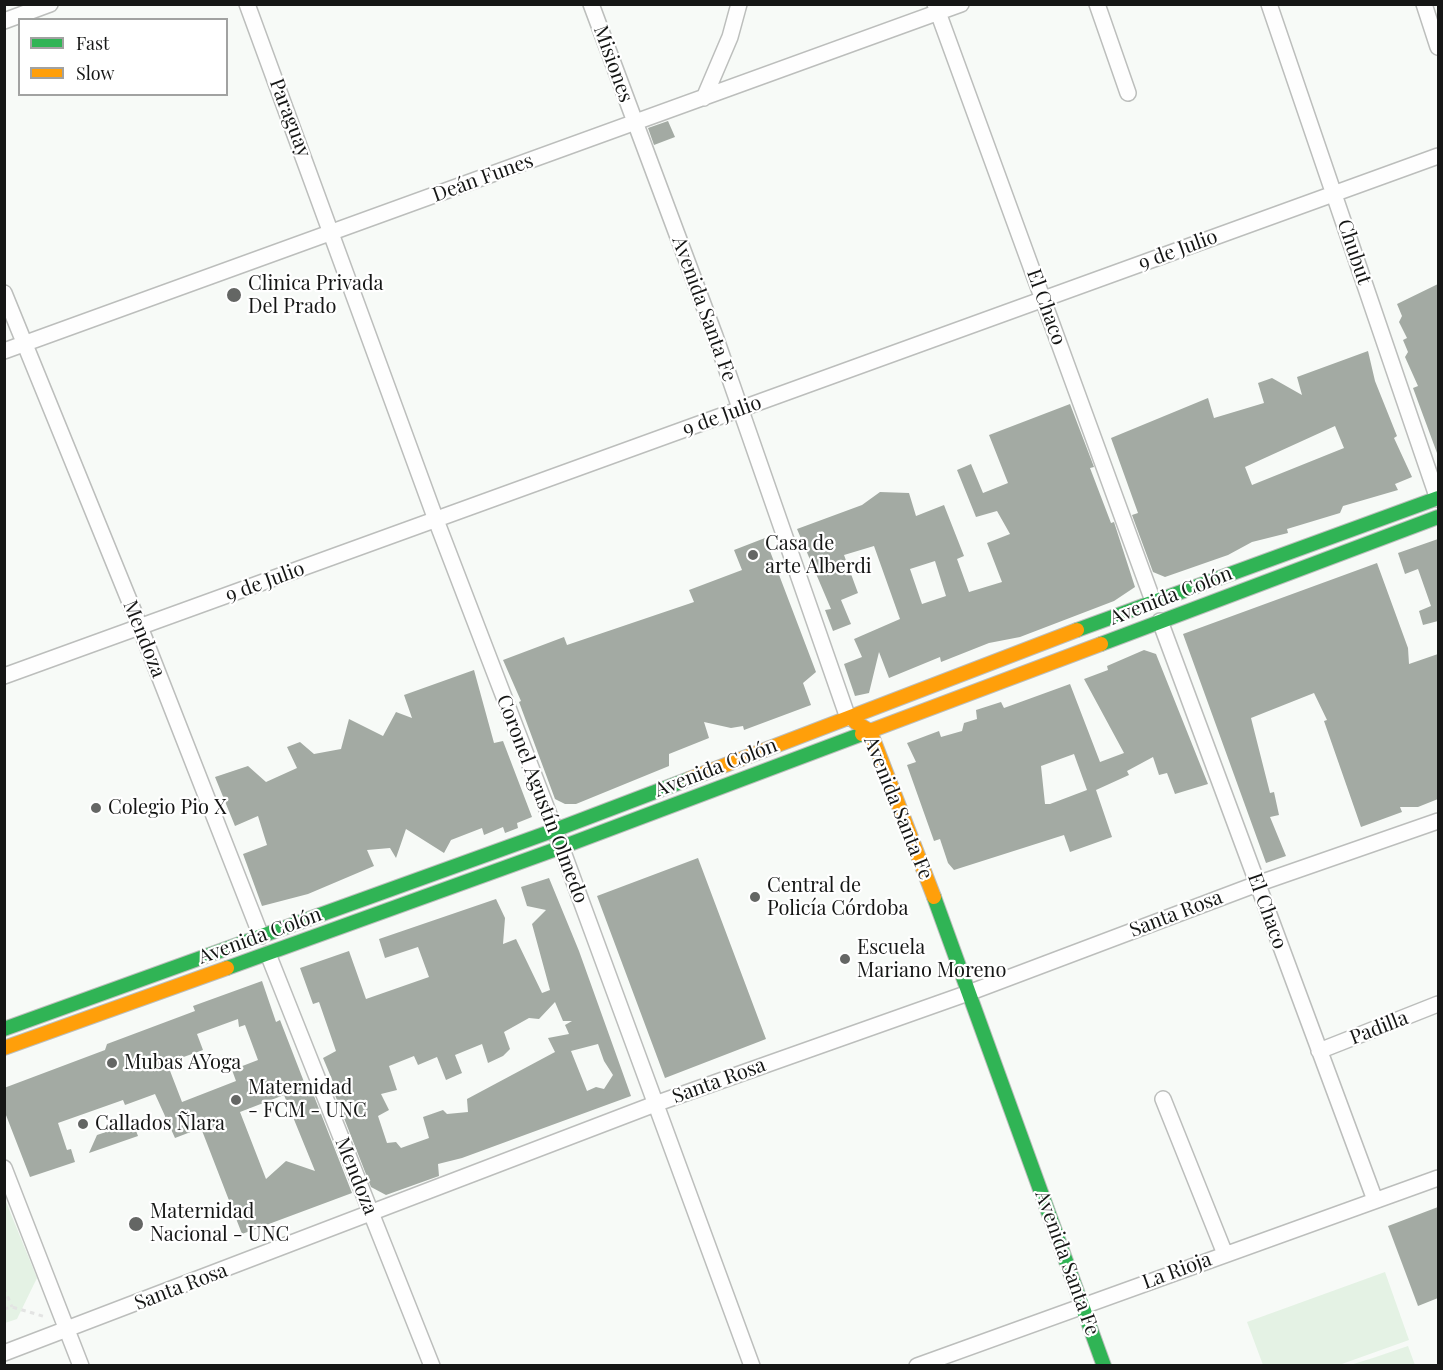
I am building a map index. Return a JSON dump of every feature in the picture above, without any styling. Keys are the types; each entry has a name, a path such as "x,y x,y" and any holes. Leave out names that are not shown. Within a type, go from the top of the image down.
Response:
{"main road":[{"name":"Avenida Colón","path":"4,1029 555,830 1153,601 1438,498"},
{"name":"Avenida Colón","path":"4,1048 562,848 1438,517"},
{"name":"Avenida Santa Fe","path":"848,718 870,731 971,992 1104,1365"}],"street":[{"path":"4,21 50,4"},
{"name":"Paraguay","path":"247,4 332,232"},
{"name":"Misiones","path":"591,4 634,123"},
{"path":"704,98 730,37 739,4"},
{"name":"Deán Funes","path":"4,351 704,98 936,9 962,4"},
{"path":"1097,4 1128,93"},
{"name":"Chubut","path":"1269,4 1438,498"},
{"path":"1424,4 1438,47"},
{"name":"El Chaco","path":"936,9 1153,601"},
{"name":"Avenida Santa Fe","path":"634,123 741,409 848,718"},
{"name":"9 de Julio","path":"4,676 1438,156"},
{"name":"Coronel Agustín Olmedo","path":"332,232 436,520 562,848 752,1365"},
{"name":"Mendoza","path":"4,293 140,627 261,936"},
{"name":"El Chaco","path":"1160,621 1375,1200"},
{"name":"Santa Rosa","path":"4,1353 64,1327 371,1214 655,1104 971,992 1257,884 1438,821"},
{"name":"Mendoza","path":"268,954 432,1365"},
{"name":"Padilla","path":"1319,1051 1438,1004"},
{"path":"1163,1099 1225,1254"},
{"path":"4,1168 64,1327 81,1365"},
{"name":"La Rioja","path":"917,1365 1438,1178"}],"path":[{"path":"4,1288 12,1307"},
{"path":"4,1304 64,1327"},
{"path":"4,1309 12,1307"}],"green space":[{"path":"4,1197 37,1278 17,1319 5,1323"},
{"path":"1385,1272 1409,1340 1339,1365 1263,1365 1247,1322"},
{"path":"1408,1346 1415,1365 1350,1365 1373,1358"}],"building":[{"path":"668,121 675,137 654,145 648,128"},
{"path":"1438,284 1437,453 1413,388 1418,386 1405,357 1408,352 1403,340 1407,338 1399,322 1402,316 1397,304"},
{"path":"1368,351 1375,381 1397,436 1394,438 1412,477 1395,484 1398,490 1343,506 1340,513 1287,529 1288,533 1252,542 1228,555 1165,577 1153,572 1132,515 1138,513 1111,438 1208,398 1214,418 1264,403 1258,383 1272,378 1302,395 1297,377","holes":["1335,426 1344,448 1252,485 1245,467"]},
{"path":"1070,404 1094,467 1090,468 1111,523 1114,522 1135,587 1114,601 1020,637 989,643 941,662 940,657 889,678 879,652 869,693 855,696 844,664 862,657 854,639 900,619 874,546 844,555 858,593 841,600 851,624 833,631 825,610 831,609 797,529 862,505 880,492 909,493 916,516 944,505 964,556 957,559 969,592 1002,582 987,543 1010,534 997,511 976,517 957,470 971,464 983,493 1008,483 989,435","holes":["935,561 946,596 922,604 910,569"]},
{"path":"765,538 816,672 803,683 811,705 744,730 743,726 731,728 704,722 709,738 669,754 669,766 576,804 565,804 555,799 519,702 521,701 503,660 564,637 567,645 694,602 689,590 742,570 734,550"},
{"path":"1438,539 1438,621 1423,625 1419,611 1431,606 1418,569 1405,574 1398,553"},
{"path":"1377,563 1408,648 1409,664 1438,654 1438,799 1418,807 1400,807 1402,812 1361,827 1324,721 1327,720 1314,693 1251,718 1270,793 1274,792 1279,815 1270,817 1286,856 1266,863 1183,634"},
{"path":"1144,650 1156,654 1208,784 1175,794 1167,773 1159,775 1153,757 1127,771 1129,775 1096,790 1112,837 1070,852 1064,835 954,870 948,863 940,839 934,841 907,765 916,762 907,743 939,731 941,737 962,731 964,723 977,719 976,710 1001,702 1004,708 1070,684 1100,762 1124,753 1084,679 1108,670 1107,666","holes":["1074,754 1087,790 1045,804 1041,766"]},
{"path":"474,670 494,743 503,741 532,817 517,823 518,828 505,833 503,827 484,835 482,828 451,840 444,853 406,829 396,858 390,848 367,850 374,866 308,894 262,906 243,854 267,845 258,816 235,826 215,777 248,766 266,782 297,768 287,747 300,742 314,754 341,749 349,719 383,736 396,712 412,718 404,695"},
{"path":"698,858 766,1039 665,1078 597,896"},
{"path":"549,878 579,951 631,1096 462,1158 438,1164 439,1176 386,1195 371,1187 333,1090 336,1089 323,1058 336,1051 319,1002 313,1004 300,968 349,951 366,999 429,977 418,947 385,958 379,939 496,899 505,918 503,944 516,939 542,993 550,990 532,924 546,910 527,906 521,887","holes":["555,1002 563,1021 572,1021 565,1025 569,1034 548,1038 555,1052 467,1099 468,1112 447,1114 443,1110 423,1117 429,1138 401,1148 396,1142 387,1143 378,1116 389,1110 381,1094 397,1090 389,1066 414,1056 418,1065 437,1057 446,1080 462,1073 455,1055 482,1044 488,1063 503,1056 510,1049 504,1032 529,1018 539,1019","598,1044 604,1061 613,1075 604,1089 596,1087 587,1091 571,1051"]},
{"path":"262,981 276,1022 280,1020 306,1087 309,1086 314,1096 352,1193 242,1234 201,1128 175,1138 155,1094 125,1105 123,1100 58,1123 67,1150 71,1149 75,1162 30,1177 4,1110 4,1088 105,1050 107,1044 195,1011 193,1006","holes":["238,1019 239,1027 245,1025 258,1060 232,1070 236,1081 182,1102 167,1063 203,1050 197,1034","284,1095 315,1171 286,1161 266,1179 240,1112"]},
{"path":"133,1123 138,1136 89,1153 97,1135"},
{"path":"1438,1207 1438,1298 1418,1306 1388,1226"}],"traffic: fast":[{"path":"1077,630 1438,498"},
{"path":"1101,644 1438,517"},
{"path":"227,968 562,847 862,734"},
{"path":"4,1029 555,830 689,779"},
{"path":"934,897 1104,1366"}],"traffic: slow":[{"path":"689,779 1077,630"},
{"path":"862,734 1101,644"},
{"path":"855,722 870,731 934,897"},
{"path":"4,1048 227,968"}],"place":[{"name":"Clinica Privada Del Prado","path":"234,295"},
{"name":"Casa de arte Alberdi","path":"753,555"},
{"name":"Colegio Pio X","path":"96,808"},
{"name":"Central de Policía Córdoba","path":"755,897"},
{"name":"Escuela Mariano Moreno","path":"845,959"},
{"name":"Mubas AYoga","path":"112,1063"},
{"name":"Maternidad - FCM - UNC","path":"236,1100"},
{"name":"Callados Ñlara","path":"83,1124"},
{"name":"Maternidad Nacional - UNC","path":"136,1224"}]}
